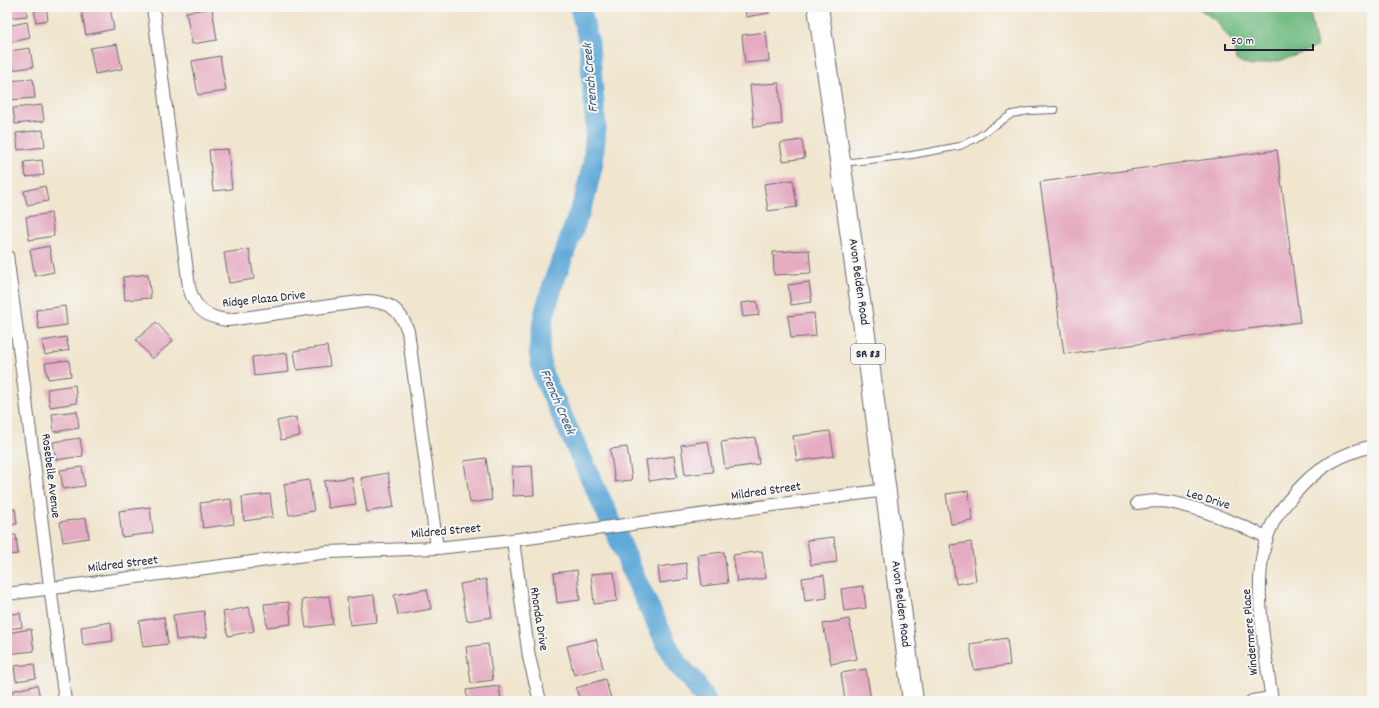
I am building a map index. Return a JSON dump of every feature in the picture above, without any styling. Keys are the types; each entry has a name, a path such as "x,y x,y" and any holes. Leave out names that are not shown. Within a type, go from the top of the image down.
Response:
{"main road":[{"name":"Avon Belden Road","path":"818,7 870,370 913,701"}],"street":[{"name":"Ridge Plaza Drive","path":"153,7 189,287 194,302 201,310 209,315 218,319 228,320 366,301 376,301 386,304 399,313 405,321 408,330 437,548"},
{"name":"Rosebelle Avenue","path":"7,255 65,701"},
{"name":"Windermere Place","path":"1272,700 1261,614 1260,590 1262,562 1267,537 1275,519 1285,504 1315,472 1331,461 1372,446"},
{"name":"Mildred Street","path":"7,594 328,552 437,548 512,540 886,490"},
{"name":"Leo Drive","path":"1137,503 1159,501 1182,506 1221,518 1267,537"},
{"name":"Rhonda Drive","path":"512,540 529,657 540,701"},
{"path":"1252,701 1272,700"}],"lane":[{"path":"841,163 912,155 960,146 975,139 1012,114 1029,111 1055,110"}],"green space":[{"path":"1197,7 1309,7 1317,47 1283,60 1251,66 1236,60 1233,43 1216,21"}],"building":[{"path":"7,7 26,7 27,16 7,18"},
{"path":"34,7 46,7 48,20 36,22"},
{"path":"110,7 114,29 86,35 81,9"},
{"path":"745,7 768,7 769,13 746,17"},
{"path":"212,8 217,40 192,44 186,12"},
{"path":"27,22 30,38 7,43 7,26"},
{"path":"766,32 769,61 745,63 742,35"},
{"path":"117,44 122,69 95,74 90,48"},
{"path":"30,48 33,67 11,70 9,51"},
{"path":"220,56 226,91 198,95 192,61"},
{"path":"33,79 35,98 10,100 7,81"},
{"path":"779,83 782,124 754,127 750,85"},
{"path":"42,105 44,121 15,124 13,108"},
{"path":"43,130 45,147 18,150 16,133"},
{"path":"802,140 805,158 783,161 780,143"},
{"path":"228,149 232,189 213,191 209,150"},
{"path":"1277,150 1300,322 1064,354 1040,182"},
{"path":"42,160 44,175 26,177 24,162"},
{"path":"793,180 797,207 768,211 764,184"},
{"path":"45,186 48,201 27,205 24,191"},
{"path":"51,213 54,236 29,240 26,217"},
{"path":"49,246 54,272 35,276 30,250"},
{"path":"249,249 254,279 229,283 224,253"},
{"path":"809,250 811,273 774,275 773,252"},
{"path":"148,274 151,298 125,300 123,277"},
{"path":"809,282 812,302 791,305 788,285"},
{"path":"757,301 759,315 743,317 741,303"},
{"path":"65,306 67,325 39,329 36,310"},
{"path":"814,313 816,336 791,338 788,316"},
{"path":"156,322 173,341 152,359 136,340"},
{"path":"66,337 69,350 45,355 42,341"},
{"path":"327,346 330,366 297,370 294,351"},
{"path":"287,353 289,372 254,376 252,357"},
{"path":"69,360 71,376 48,379 45,363"},
{"path":"75,385 77,403 50,407 47,389"},
{"path":"77,411 79,428 54,432 52,414"},
{"path":"296,417 300,436 281,440 277,421"},
{"path":"830,431 834,456 797,461 793,436"},
{"path":"755,437 759,464 725,469 721,442"},
{"path":"80,438 83,456 56,460 53,442"},
{"path":"708,441 713,472 685,475 681,445"},
{"path":"627,447 632,480 615,482 610,449"},
{"path":"674,456 677,477 649,481 646,460"},
{"path":"486,458 492,500 470,503 464,461"},
{"path":"532,466 534,495 513,496 512,467"},
{"path":"82,467 85,486 63,489 60,470"},
{"path":"388,473 394,507 367,512 361,478"},
{"path":"352,477 356,504 328,508 324,481"},
{"path":"309,480 314,511 289,515 284,484"},
{"path":"7,481 9,481 11,497 7,497"},
{"path":"968,491 973,521 951,524 946,494"},
{"path":"270,494 273,517 244,521 242,497"},
{"path":"231,499 234,524 203,528 200,503"},
{"path":"150,507 153,533 122,537 119,511"},
{"path":"15,509 17,524 7,525 7,510"},
{"path":"86,518 89,538 63,542 60,522"},
{"path":"16,535 18,554 7,555 7,536"},
{"path":"834,537 837,562 811,565 807,540"},
{"path":"971,542 976,581 956,584 950,545"},
{"path":"762,551 766,578 737,582 733,555"},
{"path":"724,552 728,583 702,586 698,555"},
{"path":"686,563 688,579 660,583 658,567"},
{"path":"577,570 580,600 557,603 554,573"},
{"path":"614,572 617,601 594,604 591,574"},
{"path":"824,575 827,598 805,601 802,578"},
{"path":"486,579 492,617 467,621 460,584"},
{"path":"863,586 866,608 844,611 841,589"},
{"path":"427,589 431,609 398,615 394,595"},
{"path":"374,595 377,622 350,625 347,598"},
{"path":"329,596 333,624 306,628 302,600"},
{"path":"289,602 291,624 267,627 264,604"},
{"path":"249,607 254,631 228,636 223,612"},
{"path":"204,611 207,637 176,640 173,615"},
{"path":"20,613 22,627 7,629 7,615"},
{"path":"164,617 168,644 143,647 139,621"},
{"path":"849,619 857,659 831,664 823,624"},
{"path":"111,622 113,641 83,645 81,627"},
{"path":"31,629 34,651 7,654 7,633"},
{"path":"1007,638 1010,665 974,670 970,644"},
{"path":"596,639 603,668 574,675 567,646"},
{"path":"488,644 493,680 471,683 466,647"},
{"path":"34,664 36,678 16,681 14,666"},
{"path":"866,669 871,701 845,701 841,673"},
{"path":"605,679 612,701 580,701 576,688"},
{"path":"37,685 41,701 15,701 12,691"},
{"path":"499,686 501,701 468,701 466,690"}],"waterway":[{"name":"French Creek","path":"580,7 589,43 596,127 593,163 584,200 554,281 544,315 539,350 543,375 618,537 636,580 670,651 678,665 691,678 706,701"}]}
